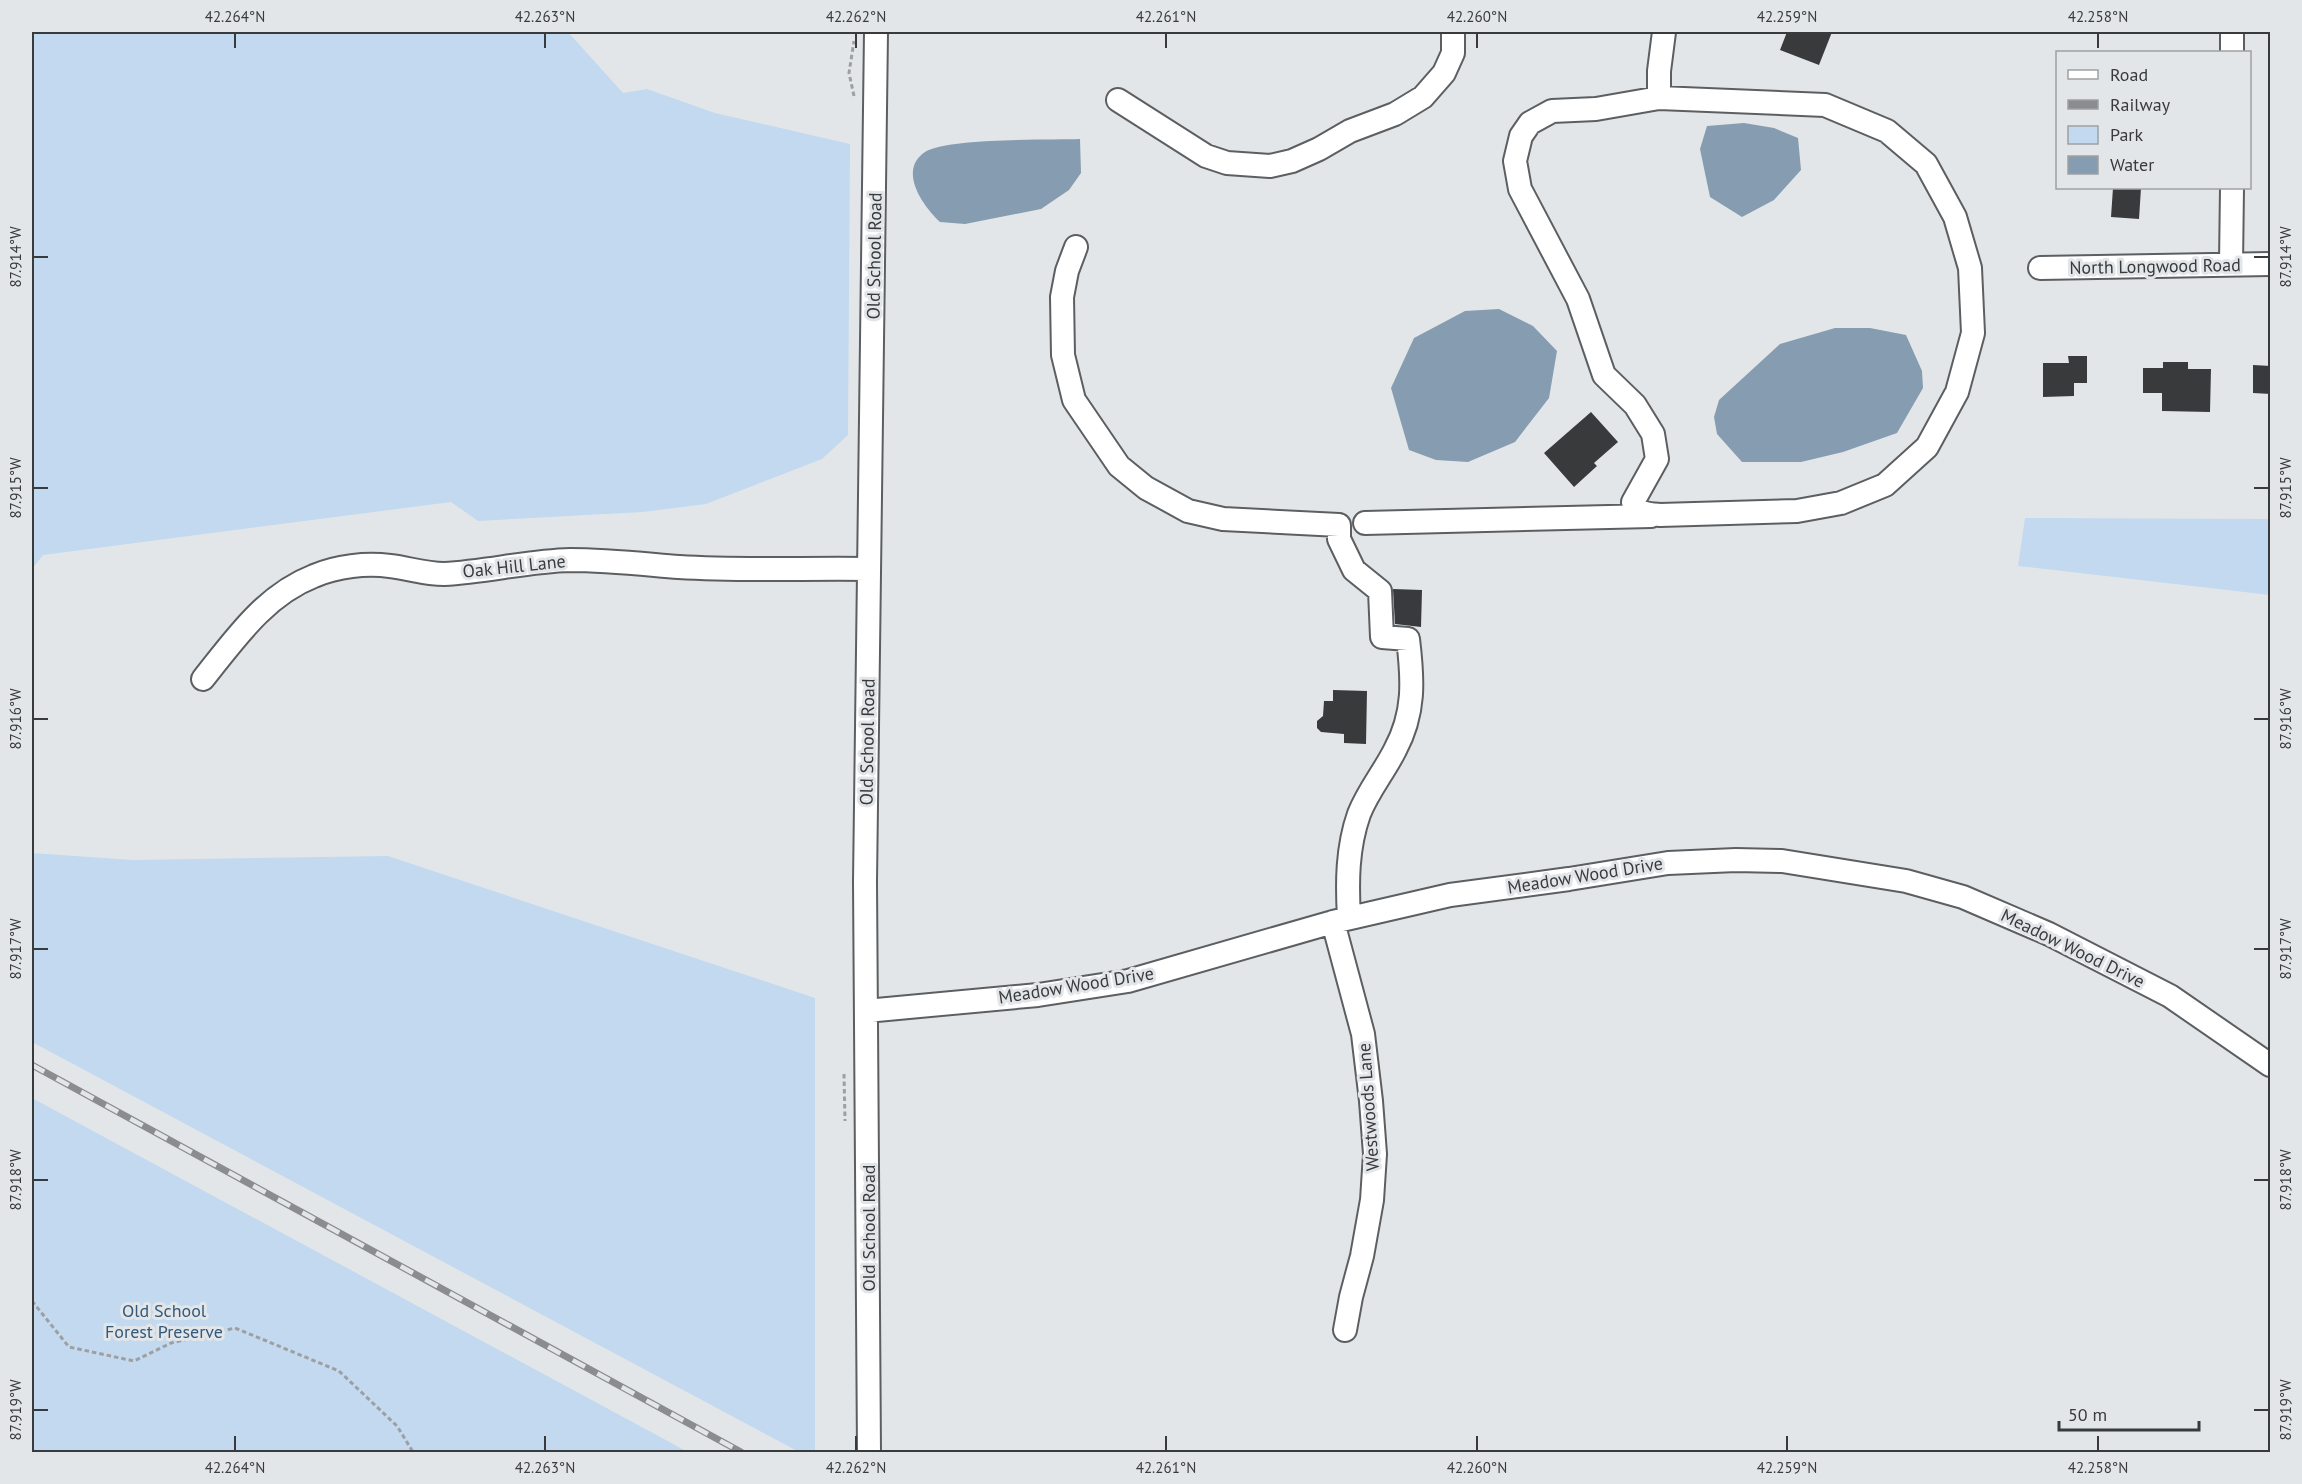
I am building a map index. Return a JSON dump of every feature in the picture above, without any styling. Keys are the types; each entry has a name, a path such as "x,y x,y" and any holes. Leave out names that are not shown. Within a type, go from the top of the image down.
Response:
{"street":[{"name":"Old School Road","path":"870,1452 865,882 876,32"},
{"path":"1118,100 1206,156 1227,164 1270,165 1292,161 1350,131 1366,127 1395,114 1423,97 1444,73 1452,53 1452,32"},
{"path":"1659,98 1659,70 1664,32"},
{"path":"2232,32 2232,51"},
{"path":"1365,523 1660,515 1797,511 1841,503 1885,485 1927,447 1957,392 1973,333 1970,268 1955,217 1926,164 1887,131 1825,105 1659,98 1596,109 1552,111 1530,123 1521,136 1515,161 1520,189 1578,299 1604,375 1635,405 1653,434 1657,459 1633,502 1636,508 1644,513 1660,515"},
{"path":"2231,264 2232,189"},
{"name":"Westwoods Lane","path":"1076,247 1067,271 1062,297 1063,355 1074,400 1119,466 1146,488 1188,510 1223,519 1339,525 1339,539 1354,570 1380,591 1382,637 1408,639 1413,682 1410,708 1399,743 1359,813 1351,846 1341,920 1363,1034 1375,1154 1372,1200 1345,1330"},
{"name":"North Longwood Road","path":"2040,268 2271,264"},
{"name":"Oak Hill Lane","path":"203,679 266,604 314,576 335,569 360,565 389,565 418,572 442,574 567,560 597,560 680,567 869,569"},
{"name":"Meadow Wood Drive","path":"866,1011 1038,994 1128,981 1341,920 1450,895 1668,863 1736,860 1782,861 1906,881 1963,897 2049,934 2170,996 2271,1065"}],"path":[{"path":"32,1301 69,1347 134,1361 171,1342 235,1328 339,1371 397,1426 413,1452"}],"green space":[{"path":"32,32 568,32 623,93 647,89 715,113 850,144 848,435 822,459 706,504 643,512 478,521 451,502 43,555 32,569"},
{"path":"2025,518 2270,519 2270,595 2018,566"},
{"path":"32,853 133,860 388,856 815,998 815,1452 799,1452 32,1042"},
{"name":"Old School Forest Preserve","path":"32,1098 688,1452 32,1452"}],"water":[{"path":"1744,123 1774,128 1798,138 1801,170 1774,200 1742,217 1710,197 1700,149 1707,126"},
{"path":"1080,139 1081,173 1069,190 1041,209 965,224 940,222 921,198 913,179 913,169 917,160 925,152 936,147 975,142"},
{"path":"1499,309 1533,326 1557,351 1549,398 1515,442 1468,462 1436,460 1409,450 1391,388 1414,338 1465,311"},
{"path":"1835,328 1870,328 1906,335 1922,371 1923,388 1897,433 1843,452 1801,462 1742,462 1717,434 1714,417 1719,400 1780,344"}],"building":[{"path":"1787,32 1832,32 1819,65 1780,50"},
{"path":"2113,189 2141,189 2139,219 2111,217"},
{"path":"2068,356 2087,356 2087,383 2074,383 2074,396 2043,397 2043,363 2069,363"},
{"path":"2163,362 2188,362 2188,369 2211,369 2210,412 2162,411 2162,393 2143,393 2143,368 2163,368"},
{"path":"2253,365 2271,366 2271,394 2253,393"},
{"path":"1591,412 1618,442 1594,463 1597,466 1574,487 1544,453"},
{"path":"1393,589 1422,590 1421,627 1395,624"},
{"path":"1333,690 1367,691 1366,744 1344,743 1344,734 1321,732 1317,728 1317,721 1323,716 1324,701 1333,701"}],"railway":[{"path":"32,1065 741,1452"}]}
